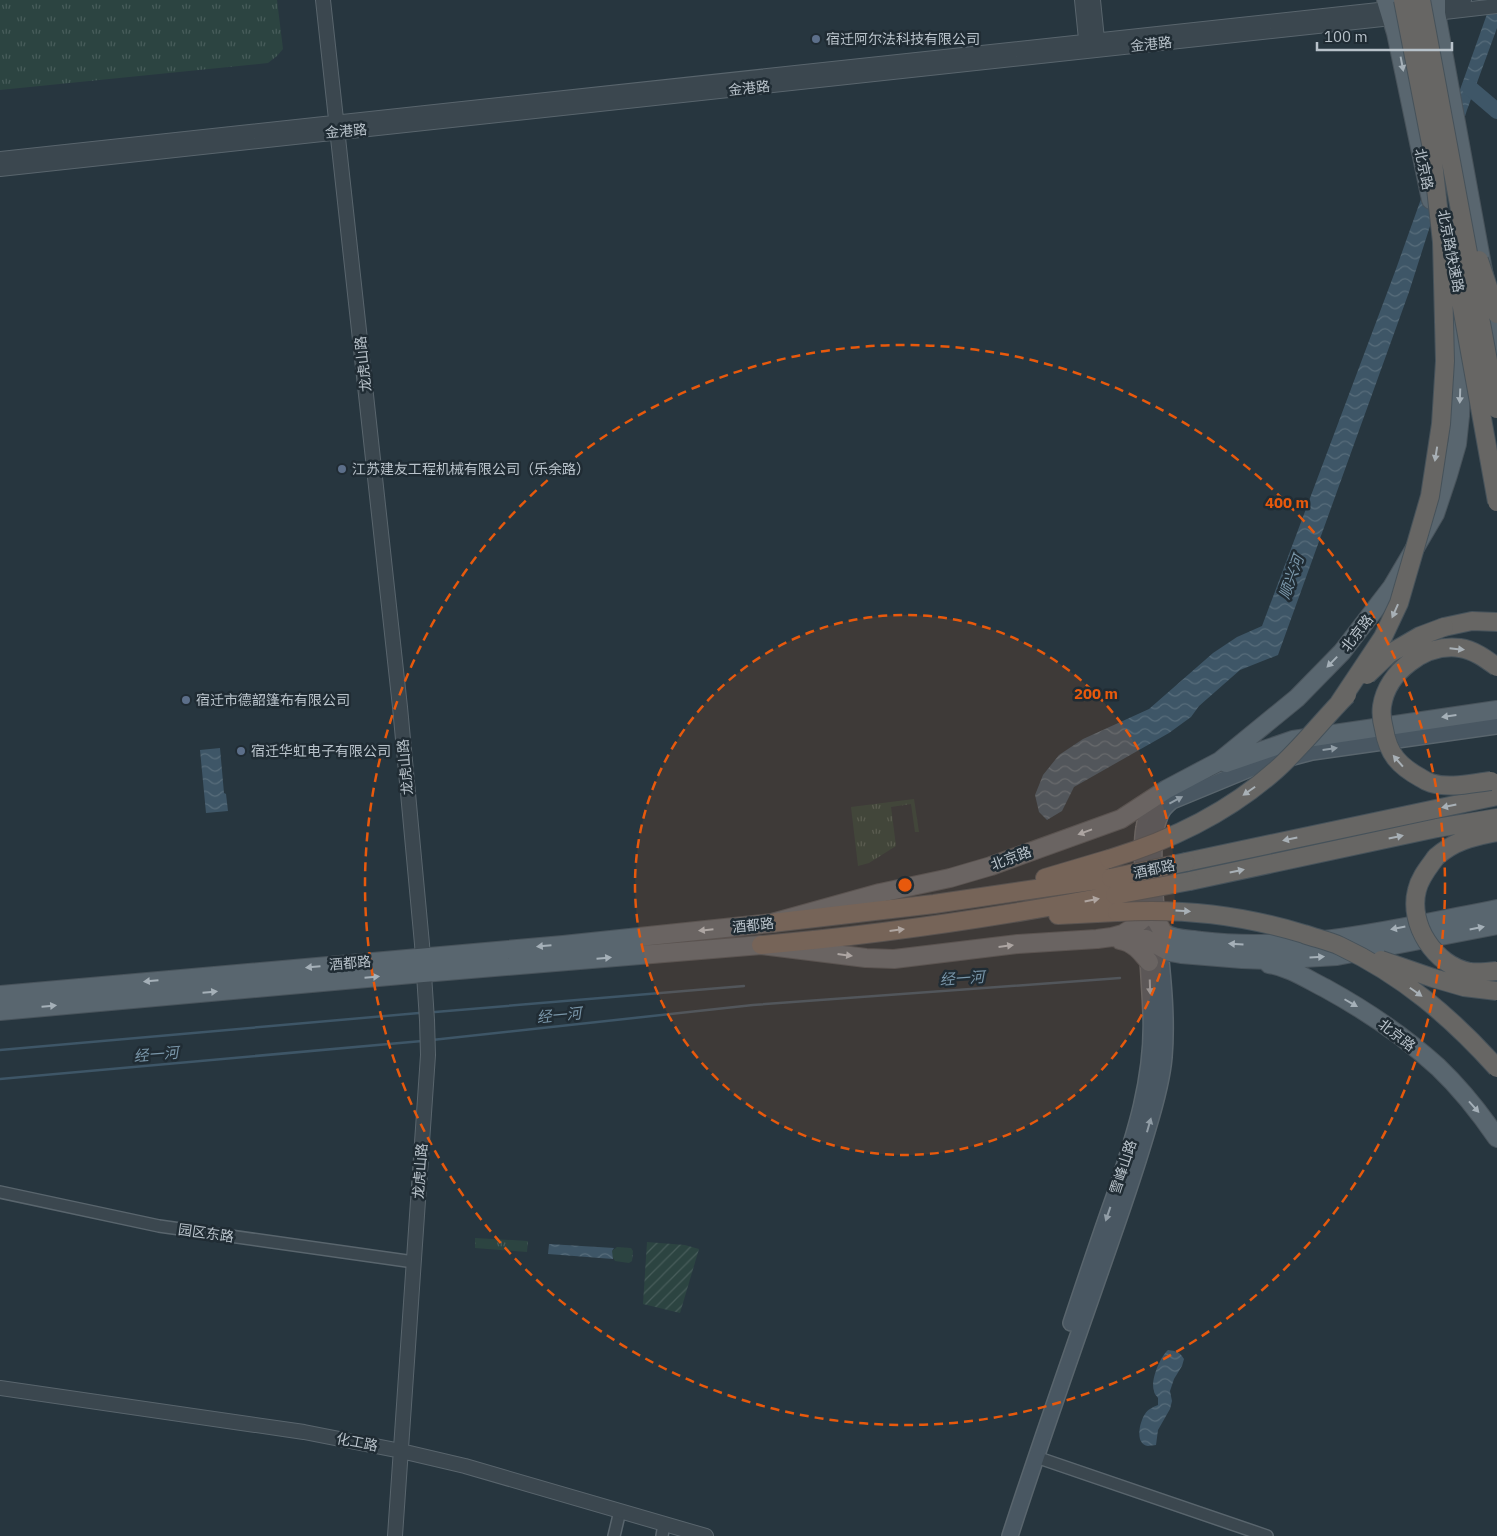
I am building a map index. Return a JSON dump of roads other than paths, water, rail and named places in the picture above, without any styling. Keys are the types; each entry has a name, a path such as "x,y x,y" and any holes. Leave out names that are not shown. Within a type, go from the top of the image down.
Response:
{"highway":[{"name":"北京路快速路","path":"1432,4 1458,201 1497,408"},
{"name":"北京路快速路","path":"1392,7 1431,144 1497,502"},
{"path":"1339,703 1384,637 1399,603 1430,496 1441,424 1445,361 1442,242 1431,144"},
{"path":"1458,201 1497,314"},
{"path":"968,899 1135,852 1193,826 1224,808 1276,770 1339,703 1389,654 1420,636 1444,627 1472,622 1497,622"},
{"path":"1495,785 1451,786 1430,783 1408,771 1397,761 1389,748 1384,734 1382,706 1388,689 1399,672 1414,659 1429,651 1460,648 1476,654 1497,667"},
{"name":"酒都路","path":"772,924 968,899 1111,878 1186,862 1495,785"},
{"name":"酒都路","path":"761,945 819,940 1116,904 1190,881 1437,828 1497,818"},
{"path":"1497,832 1467,839 1448,847 1436,857 1424,874 1417,890 1416,905 1418,924 1426,940 1437,954 1452,965 1468,972 1485,973 1497,971"},
{"path":"1116,904 1151,910 1196,912 1246,919 1338,945 1464,987 1497,991"},
{"path":"1338,945 1381,968 1431,1002 1470,1038 1497,1068"}],"main road":[{"path":"1432,4 1497,347"},
{"name":"北京路","path":"772,924 880,893 950,878 991,866 1121,819 1167,789 1220,761 1297,698 1342,652 1392,587 1435,514 1448,475 1457,444 1460,416 1461,369 1458,332 1392,7"},
{"path":"1195,774 1293,740 1497,710"},
{"path":"1497,726 1312,752 1252,768 1172,801 1160,814 1157,828 1150,918 1163,932 1173,937 1245,944 1304,943 1357,936 1497,909"},
{"name":"雪峰山路","path":"1010,1536 1134,1173 1158,1090 1164,1046 1142,846 1143,830 1148,814 1153,803 1167,789"},
{"path":"1121,819 1148,814 1157,828"},
{"path":"761,945 866,958 894,959 1018,944 1097,939 1123,934 1150,918"},
{"name":"酒都路","path":"0,1010 423,964 563,945 772,924"},
{"path":"1097,939 1127,941 1140,950 1154,952 1270,960 1337,956 1497,924"},
{"name":"酒都路","path":"0,995 423,964 761,945"},
{"name":"雪峰山路","path":"1000,1536 1125,1163 1140,1112 1148,1077 1151,1052 1154,952"},
{"name":"北京路","path":"1242,959 1279,966 1301,975 1351,1002 1382,1022 1438,1068 1481,1115 1497,1138"}],"street":[{"name":"龙虎山路","path":"323,0 400,707 427,1020 428,1055 395,1536"},
{"path":"1082,0 1092,46"},
{"path":"1092,0 1092,46"},
{"name":"金港路","path":"0,159 337,127 1092,46 1392,7 1464,0"},
{"name":"金港路","path":"1432,4 1497,6"},
{"name":"金港路","path":"0,169 337,127"},
{"name":"园区东路","path":"0,1192 159,1226 414,1262"},
{"name":"化工路","path":"0,1388 275,1428 401,1451 466,1466 620,1511 663,1530 706,1536"},
{"path":"1036,1457 1267,1536"},
{"path":"614,1536 620,1511"}],"water":[{"name":"顺兴河","path":"1492,0 1497,0 1497,28 1467,110 1409,292 1278,655 1240,670 1199,706 1191,717 1169,733 1074,787 1062,811 1047,820 1039,812 1035,795 1043,775 1059,755 1083,739 1149,709 1213,653 1237,637 1262,626 1396,269"},
{"path":"220,748 224,793 226,794 228,811 206,813 200,750"},
{"path":"549,1244 614,1248 612,1251 613,1259 548,1254"},
{"path":"1168,1350 1177,1352 1184,1359 1170,1391 1172,1401 1170,1409 1158,1430 1156,1445 1148,1446 1141,1441 1140,1427 1146,1412 1158,1405 1153,1381 1159,1363"}],"waterway":[{"path":"1470,88 1497,111"},
{"name":"经一河","path":"432,1040 753,1005 1120,978"},
{"name":"经一河","path":"435,1012 744,986"},
{"name":"经一河","path":"0,1050 419,1013"},
{"name":"经一河","path":"0,1079 422,1041"}],"place":[{"name":"宿迁阿尔法科技有限公司","path":"816,39"},
{"name":"江苏建友工程机械有限公司（乐余路）","path":"342,469"},
{"name":"宿迁市德韶篷布有限公司","path":"186,700"},
{"name":"宿迁华虹电子有限公司","path":"241,751"}]}
